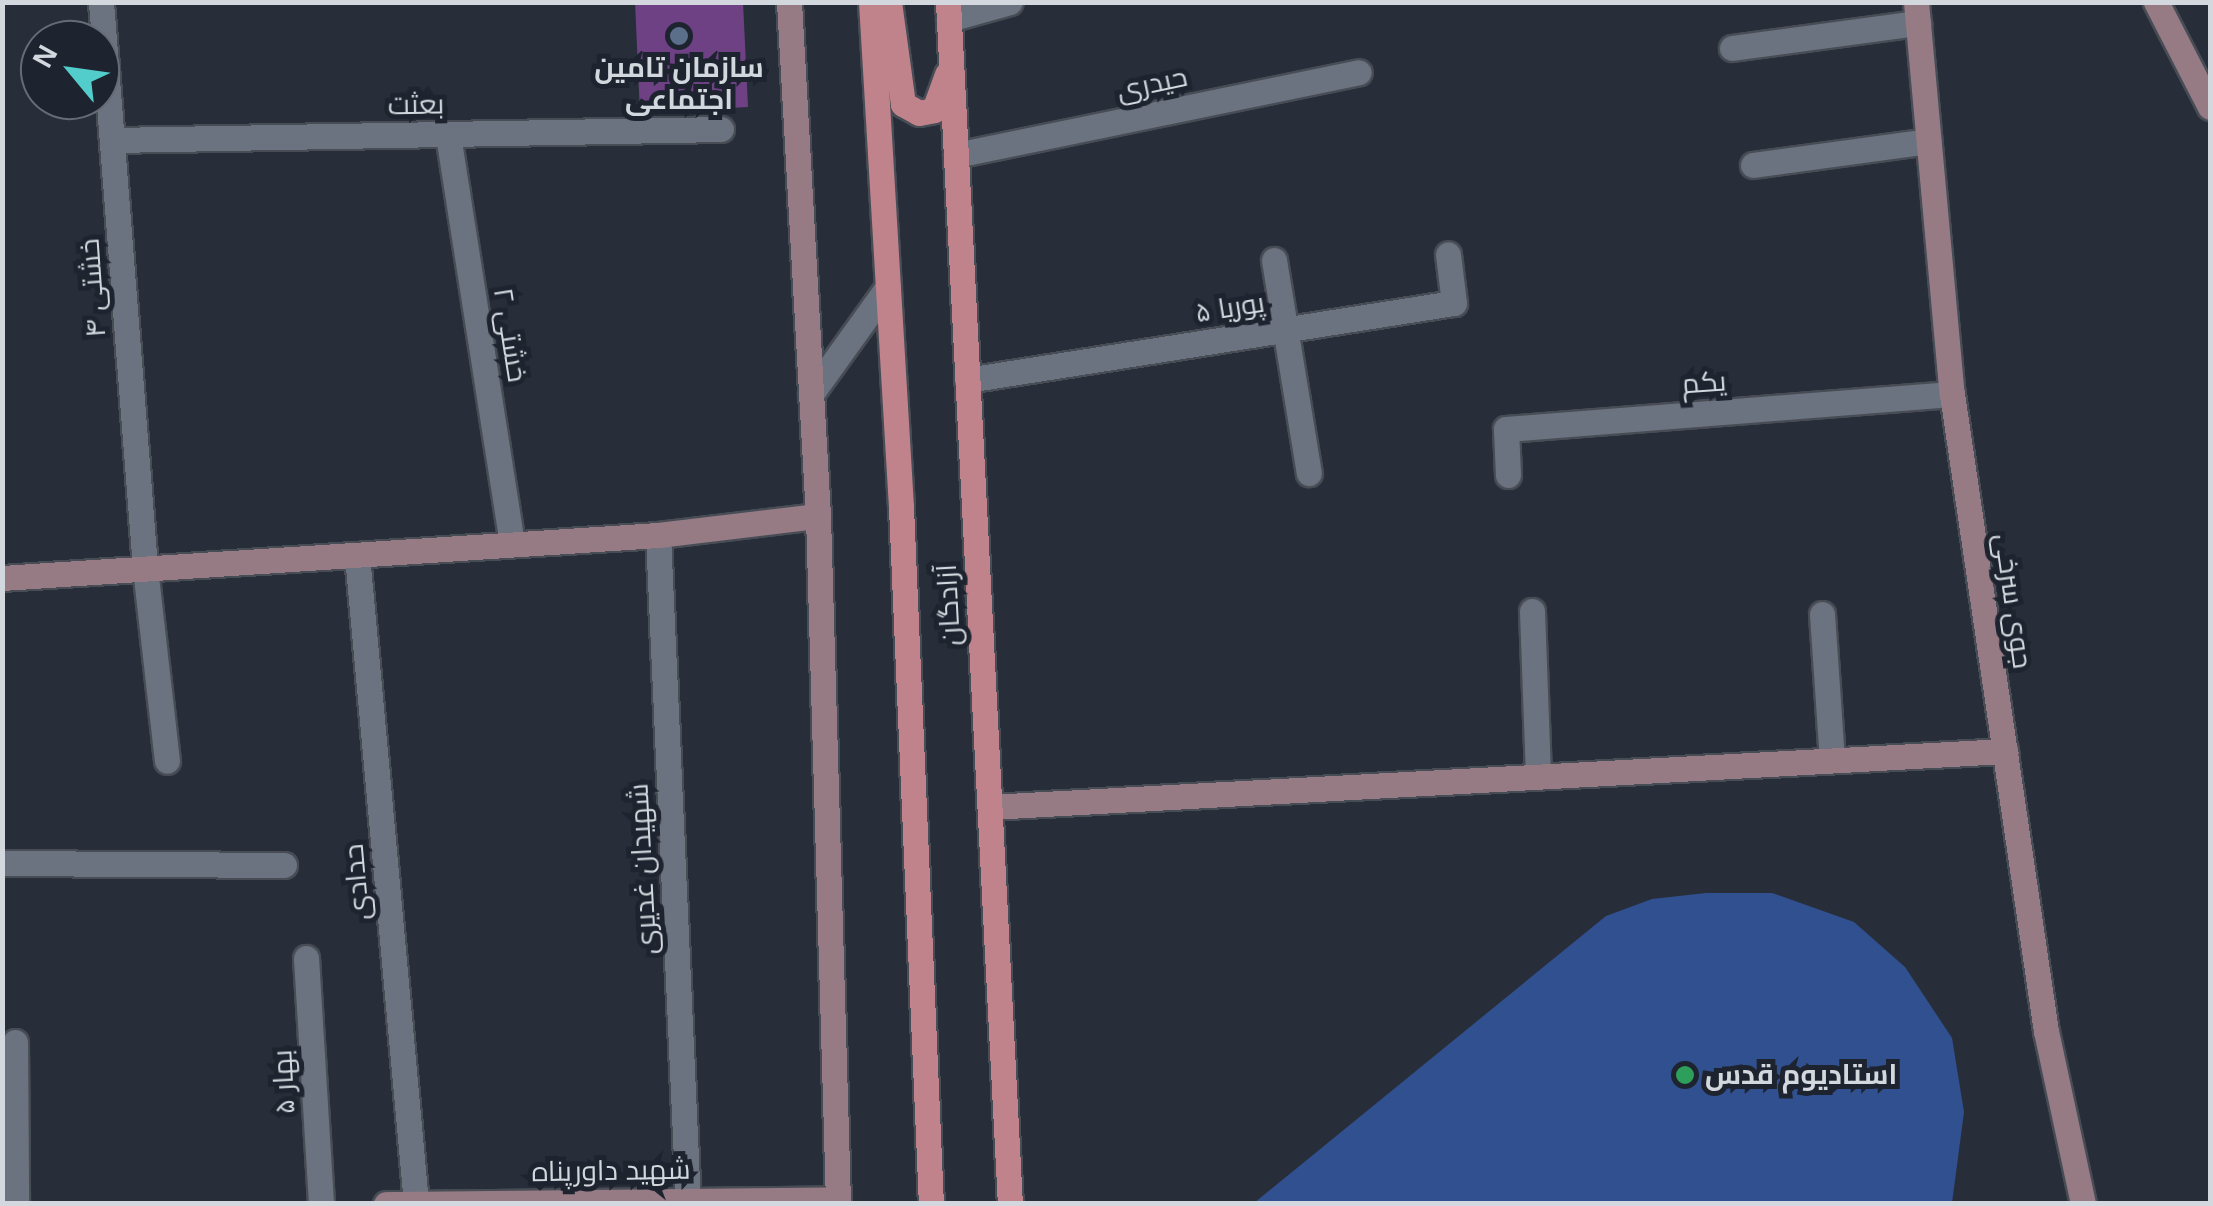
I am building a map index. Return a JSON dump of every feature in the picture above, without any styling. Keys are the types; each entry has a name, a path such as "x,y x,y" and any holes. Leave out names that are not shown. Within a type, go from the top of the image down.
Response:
{"main road":[{"name":"آزادگان","path":"871,2 888,287 930,1204"},
{"path":"889,2 903,104 920,114 934,110 951,58"},
{"name":"آزادگان","path":"948,11 1010,1204"}],"street":[{"name":"خشتی ۴","path":"102,2 145,568"},
{"path":"789,2 818,516 838,1201"},
{"path":"948,11 1010,2"},
{"path":"2156,2 2210,107"},
{"path":"1732,48 1917,13"},
{"name":"جوی سرخی","path":"1917,13 1952,394 2046,1032 2083,1204"},
{"name":"حیدری","path":"956,155 1360,72"},
{"name":"بعثت","path":"112,140 722,129"},
{"name":"خشتی ۲","path":"448,135 512,544"},
{"path":"1752,165 1928,141"},
{"name":"پوریا ۵","path":"967,380 1454,303 1448,254"},
{"path":"1274,260 1309,474"},
{"path":"811,394 888,287"},
{"name":"یکم","path":"1508,475 1506,428 1952,394"},
{"path":"2,578 658,535 818,516"},
{"name":"شهیدان غدیری","path":"658,535 688,1202"},
{"name":"حدادی","path":"356,554 416,1203"},
{"path":"145,568 168,761"},
{"path":"1532,610 1538,776"},
{"path":"1822,614 1832,760"},
{"path":"990,807 2005,750"},
{"path":"2,863 284,865"},
{"name":"بهار ۵","path":"306,958 321,1204"},
{"path":"15,1042 16,1204"},
{"name":"شهید داورپناه","path":"386,1204 838,1201"}],"shaded area":[{"name":"استادیوم قدس","path":"1706,893 1772,893 1854,922 1905,967 1952,1038 1964,1112 1952,1203 1254,1203 1606,916 1652,899"}],"building":[{"path":"635,2 743,2 748,107 640,113"}],"place":[{"name":"سازمان تامین اجتماعی","path":"679,36"},
{"name":"استادیوم قدس","path":"1685,1075"}]}
